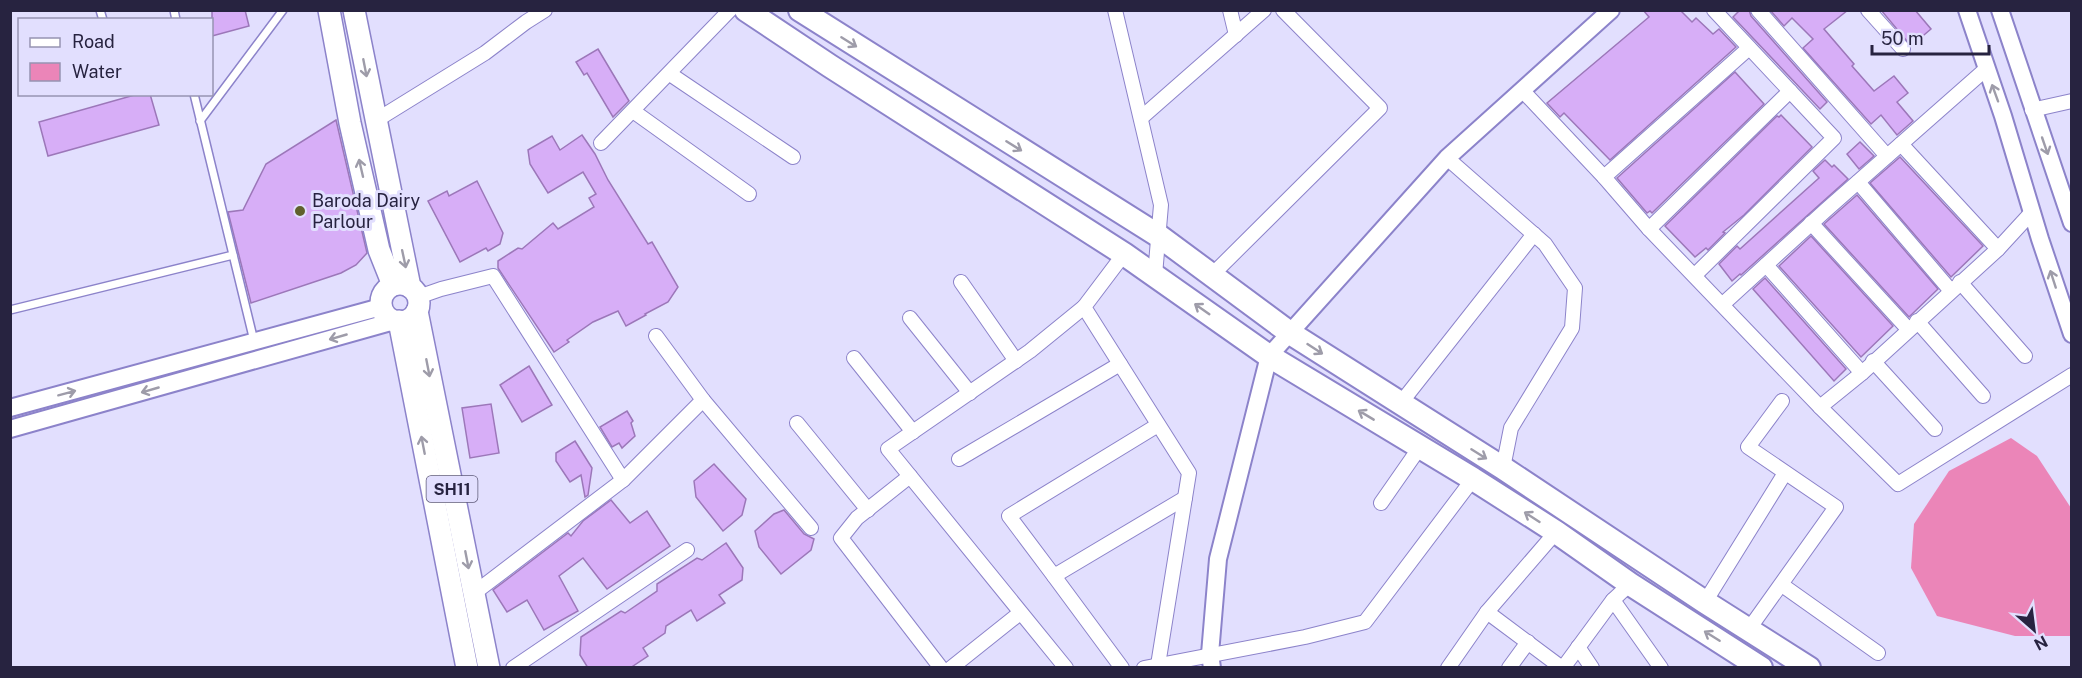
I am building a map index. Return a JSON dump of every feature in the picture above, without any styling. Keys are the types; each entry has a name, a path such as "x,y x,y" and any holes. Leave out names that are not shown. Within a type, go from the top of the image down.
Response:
{"highway":[{"path":"746,10 839,73 1124,254 1269,356 1473,479 1761,668"},
{"path":"800,10 1159,236 1290,333 1503,468 1809,668"}],"main road":[{"name":"SH11","path":"329,10 350,123 377,238 385,269 402,304 489,668"},
{"path":"354,10 375,122 402,304"},
{"name":"SH11","path":"402,304 467,668"}],"street":[{"path":"375,122 485,53 545,10"},
{"path":"601,143 730,10"},
{"path":"1115,10 1161,205 1155,275"},
{"path":"1230,10 1236,35"},
{"path":"1141,118 1264,10"},
{"path":"1212,275 1380,108 1283,10"},
{"path":"1211,661 1218,559 1269,356 1447,158 1611,10"},
{"path":"1758,10 1887,156"},
{"path":"1868,10 1903,49"},
{"path":"1966,10 2003,116 2072,334"},
{"path":"2000,10 2072,223"},
{"path":"1695,275 1834,138 1716,11"},
{"path":"1604,177 1749,48"},
{"path":"1723,304 1986,69"},
{"path":"670,74 793,157"},
{"path":"1521,90 1604,177 1649,229 1898,484 2072,375"},
{"path":"1649,229 1790,91"},
{"path":"2032,110 2072,101"},
{"path":"633,111 748,194"},
{"path":"1901,144 1998,249"},
{"path":"1447,158 1545,244 1575,288 1572,328 1511,428 1503,468"},
{"path":"1858,182 1955,287 2025,356"},
{"path":"1821,407 1862,373 1998,249 2032,212"},
{"path":"1811,223 1983,396"},
{"path":"1400,404 1534,234"},
{"path":"1066,668 888,448 1016,361 1084,307 1124,254"},
{"path":"1766,265 1862,373"},
{"path":"10,429 402,304 441,289 493,276 623,480"},
{"path":"961,282 1016,361"},
{"path":"10,408 254,341 402,304"},
{"path":"1084,307 1189,473 1151,666 1211,661 1365,622 1473,479"},
{"path":"910,318 970,393"},
{"path":"656,336 703,400 811,528"},
{"path":"854,358 913,432"},
{"path":"1873,361 1935,429"},
{"path":"959,459 1120,364"},
{"path":"473,594 623,480 703,400"},
{"path":"1749,629 1836,507 1748,447 1782,401"},
{"path":"797,423 868,510"},
{"path":"1122,668 1009,516 1158,425"},
{"path":"1381,503 1420,447"},
{"path":"1705,602 1785,473"},
{"path":"910,476 858,518 841,538 941,668"},
{"path":"1054,576 1185,498"},
{"path":"1448,668 1487,612 1556,532"},
{"path":"513,668 687,550"},
{"path":"1487,612 1562,668 1613,600 1630,584"},
{"path":"1782,585 1878,653"},
{"path":"1613,600 1661,668"},
{"path":"951,668 1020,613"},
{"path":"1509,668 1528,642"},
{"path":"1578,647 1592,668"}],"lane":[{"path":"200,121 283,10"},
{"path":"194,96 254,341"},
{"path":"10,310 233,255"}],"water":[{"path":"2011,438 2037,456 2071,508 2071,636 2015,636 1937,616 1911,568 1914,524 1949,471"}],"building":[{"path":"212,10 245,10 249,26 213,36"},
{"path":"1643,10 1680,10 1692,22 1696,18 1713,34 1719,29 1736,47 1610,160 1564,113 1560,117 1547,103 1649,17"},
{"path":"1740,10 1749,10 1751,16 1827,102 1820,109 1733,17"},
{"path":"1770,10 1848,10 1824,29 1874,91 1894,76 1908,93 1897,102 1913,121 1897,135 1881,115 1871,124 1803,48 1813,39 1792,18 1784,26"},
{"path":"1881,10 1915,10 1931,29 1911,46"},
{"path":"598,49 629,101 613,117 587,73 584,75 576,62"},
{"path":"1735,72 1764,104 1652,213 1650,211 1647,213 1617,178"},
{"path":"131,96 151,96 159,125 48,156 39,122"},
{"path":"1781,115 1812,147 1744,215 1723,232 1725,233 1708,250 1706,248 1695,257 1665,226 1777,116"},
{"name":"Baroda Dairy Parlour","path":"336,120 367,253 356,265 341,273 251,303 228,212 243,210 266,164"},
{"path":"582,135 648,244 652,242 678,287 668,302 626,326 618,311 593,322 554,352 498,268 498,261 518,248 522,249 553,223 558,229 594,207 589,198 596,194 583,172 548,193 530,164 528,150 552,136 560,150"},
{"path":"1860,142 1874,156 1859,169 1847,154"},
{"path":"1900,157 1983,246 1951,277 1870,183"},
{"path":"1825,160 1832,167 1834,165 1848,179 1732,281 1719,264 1737,246 1740,249 1819,178 1813,171"},
{"path":"477,181 503,233 500,244 488,251 486,248 460,262 428,201 447,191 449,196"},
{"path":"1857,195 1938,289 1909,317 1824,224"},
{"path":"1811,236 1893,326 1861,357 1779,266"},
{"path":"1765,278 1846,369 1834,381 1753,289"},
{"path":"529,366 552,405 522,422 500,385"},
{"path":"491,404 499,453 470,458 462,408"},
{"path":"627,411 633,421 631,423 635,436 622,448 619,443 612,447 600,427"},
{"path":"575,441 592,468 588,495 585,497 581,475 570,482 556,461 556,453"},
{"path":"714,464 746,499 742,515 723,531 696,497 694,481"},
{"path":"611,500 630,523 647,511 670,546 607,589 583,558 559,576 578,611 544,630 527,600 507,612 493,590 568,533 571,536 583,521"},
{"path":"784,510 804,534 814,539 811,550 781,574 759,547 755,531 774,514"},
{"path":"726,543 743,568 742,580 719,595 725,603 697,621 691,610 666,626 665,633 643,648 648,656 630,668 588,668 580,655 581,637 621,611 625,613 657,591 657,584 697,558 702,560"}],"place":[{"name":"Baroda Dairy Parlour","path":"300,211"}]}
